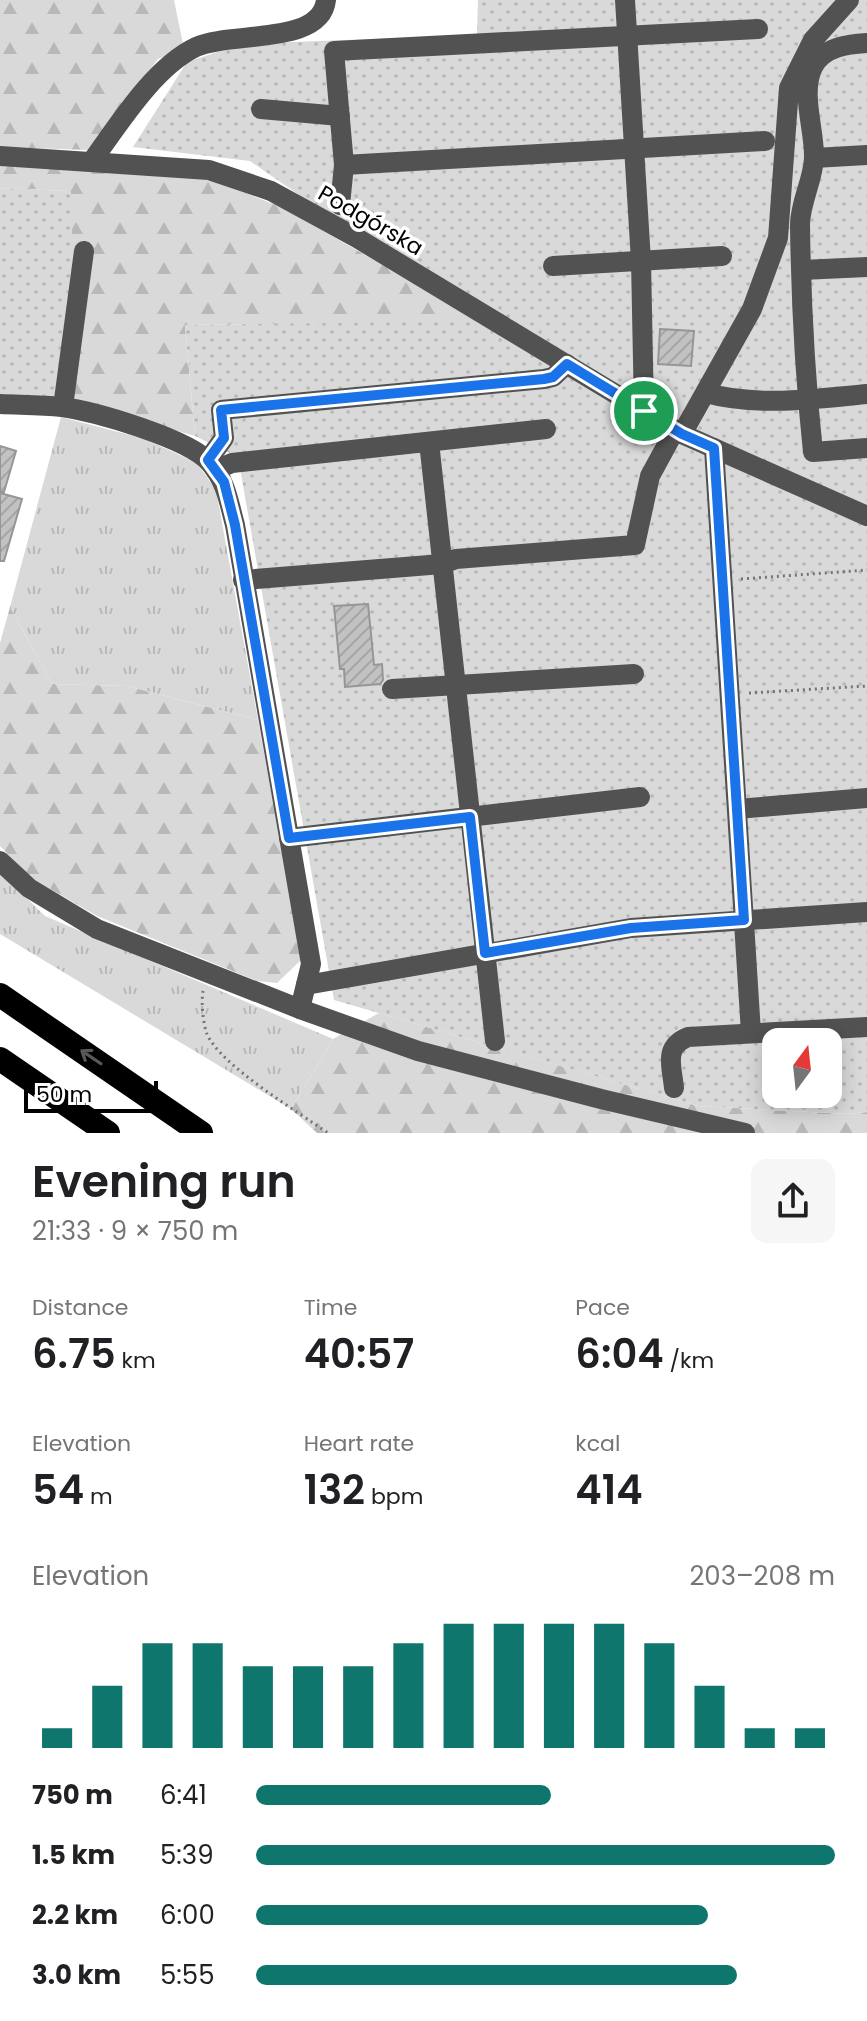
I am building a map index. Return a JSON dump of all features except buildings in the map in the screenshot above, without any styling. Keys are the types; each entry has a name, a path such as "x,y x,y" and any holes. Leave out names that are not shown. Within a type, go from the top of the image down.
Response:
{"highway":[{"path":"0,995 201,1133"},
{"path":"0,1059 108,1133"}],"street":[{"path":"92,161 126,114 170,64 196,47 228,38 286,34 310,24 325,10 326,0"},
{"path":"625,0 641,261 644,411"},
{"path":"243,580 635,545 650,476 706,393 752,309 778,238 789,88 813,40 849,0"},
{"path":"340,205 344,165 334,51 758,29"},
{"path":"867,43 850,44 827,52 813,67 809,91 814,158 800,220 807,399 813,452 867,448"},
{"path":"261,109 340,116"},
{"path":"344,165 765,141"},
{"path":"814,158 867,155"},
{"name":"Podgórska","path":"0,156 209,170 271,191 357,238 679,432 867,516"},
{"path":"63,407 84,251"},
{"path":"553,266 722,256"},
{"path":"802,270 867,267"},
{"path":"212,465 224,438 221,410 544,379 553,377 567,364"},
{"path":"706,393 782,402 867,394"},
{"path":"0,404 63,407 127,423 183,445 212,465 224,482 235,525 311,964 300,1009"},
{"path":"212,465 546,429"},
{"path":"429,442 495,1041"},
{"path":"714,448 751,1033"},
{"path":"392,689 634,674"},
{"path":"289,838 640,797"},
{"path":"737,809 867,798"},
{"path":"0,861 29,888 97,929 300,1009 418,1051 745,1133"},
{"path":"306,985 631,928 867,912"},
{"path":"674,1088 670,1052 676,1041 688,1037 867,1027"}],"path":[{"path":"722,581 867,570"},
{"path":"729,694 867,686"},
{"path":"206,971 202,999 207,1035 232,1066 328,1133"}],"green space":[{"path":"0,0 174,0 184,49 158,59 89,150 0,147"},
{"path":"478,0 867,0 867,1112 848,1114 698,1106 334,1000 238,457 195,436 185,325 481,321 250,161 133,147 187,62 242,44 477,35"},
{"path":"0,165 201,176 281,207 483,322 185,325 195,436 61,397 71,191 0,188"},
{"path":"0,188 71,191 74,292 61,397 0,395"},
{"path":"61,417 145,439 197,463 216,490 258,720 127,686 52,684 10,607"},
{"path":"10,607 52,684 127,686 258,720 302,959 277,983 257,981 97,916 30,877 0,846 0,643"},
{"path":"0,872 45,916 333,1039 291,1109 0,934"},
{"path":"379,1013 698,1106 848,1114 867,1112 867,1133 317,1133 291,1109 333,1039"}],"route":[{"path":"567,364 644,411 682,434 714,448 744,920 631,928 485,953 470,817 289,838 235,525 224,482 208,460 224,438 221,410 544,379 553,377 567,364"}]}
